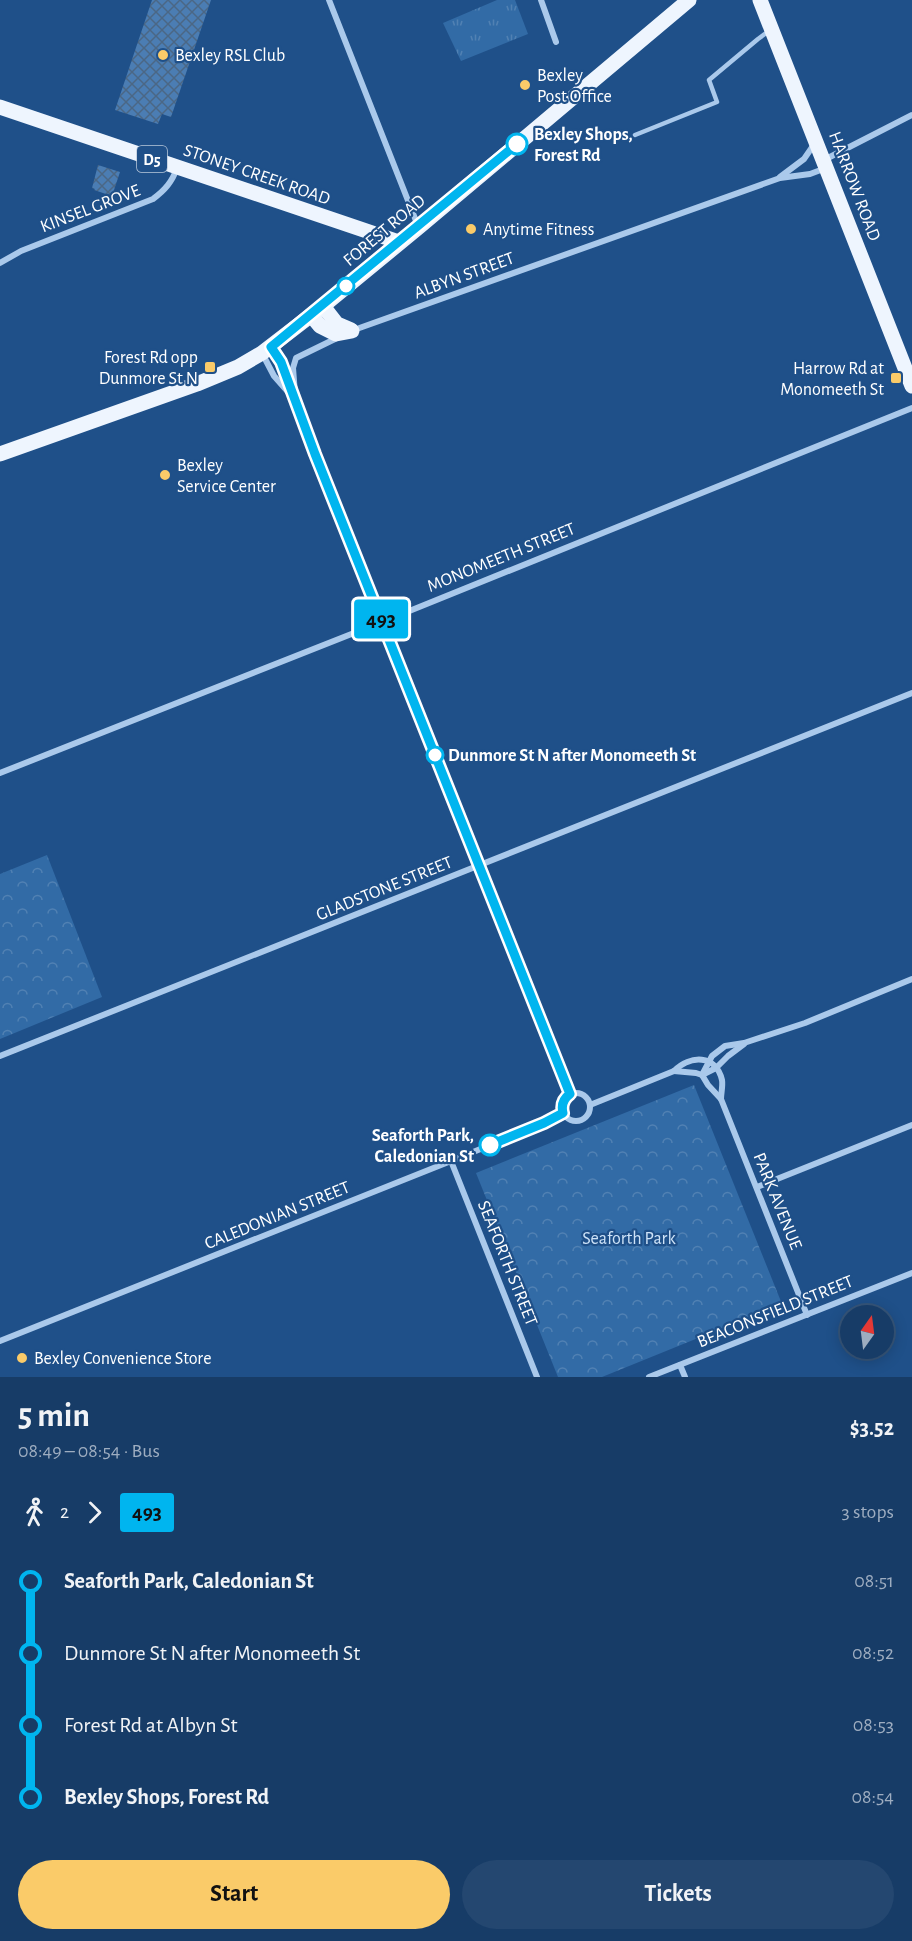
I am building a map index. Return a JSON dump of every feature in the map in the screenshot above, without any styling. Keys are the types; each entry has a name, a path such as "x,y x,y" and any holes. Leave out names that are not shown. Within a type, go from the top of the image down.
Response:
{"main road":[{"name":"FOREST ROAD","path":"0,454 196,384 238,367 266,350 419,226 689,0"},
{"name":"HARROW ROAD","path":"760,0 912,386"},
{"name":"STONEY CREEK ROAD","path":"0,107 399,242"},
{"path":"317,310 352,331"}],"street":[{"path":"329,0 419,226"},
{"path":"541,0 556,42"},
{"name":"ALBYN STREET","path":"299,412 293,372 296,358 352,331 780,178 810,174 912,115"},
{"name":"ALBYN STREET","path":"780,178 804,159 816,141"},
{"name":"KINSEL GROVE","path":"0,263 21,251 153,200 165,191 173,180 177,167"},
{"path":"266,350 274,376 288,391 299,412"},
{"path":"266,350 281,362 570,1094"},
{"name":"MONOMEETH STREET","path":"0,772 382,622 912,408"},
{"name":"GLADSTONE STREET","path":"0,1056 912,693"},
{"path":"713,1065 717,1050 725,1046 744,1043 805,1023 912,979"},
{"path":"674,1071 702,1075 744,1043"},
{"path":"590,1105 674,1071 683,1063 696,1059 713,1065"},
{"name":"PARK AVENUE","path":"713,1065 722,1083 721,1099"},
{"name":"PARK AVENUE","path":"702,1075 721,1099 807,1315"},
{"path":"570,1094 583,1095 590,1105 589,1112 581,1120 569,1119 563,1113 562,1104 570,1094"},
{"name":"CALEDONIAN STREET","path":"0,1341 451,1161 563,1113"},
{"path":"757,1187 912,1125"},
{"name":"SEAFORTH STREET","path":"451,1161 537,1377"},
{"name":"BEACONSFIELD STREET","path":"649,1377 912,1274"},
{"path":"680,1365 685,1377"}],"lane":[{"path":"635,135 717,102 709,80 772,30"}],"green space":[{"path":"497,0 515,0 528,34 461,61 443,23"},
{"path":"47,855 102,997 0,1039 0,874"},
{"name":"Seaforth Park","path":"694,1085 782,1304 602,1377 558,1377 476,1173"}],"building":[{"name":"Bexley RSL Club","path":"152,0 211,0 171,117 162,114 158,124 115,110"},
{"path":"98,165 120,172 112,196 92,188"}],"bus line":[{"name":"493","path":"490,1145 563,1113 562,1104 570,1094 315,454 281,362 271,347 517,144"}],"place":[{"name":"Bexley RSL Club","path":"163,55"},
{"name":"Bexley Post Office","path":"525,85"},
{"name":"Bexley Shops, Forest Rd","path":"517,144"},
{"name":"Anytime Fitness","path":"471,229"},
{"name":"Forest Rd opp Dunmore St N","path":"210,367"},
{"name":"Harrow Rd at Monomeeth St","path":"896,378"},
{"name":"Bexley Service Center","path":"165,475"},
{"name":"Dunmore St N after Monomeeth St","path":"435,755"},
{"name":"Seaforth Park, Caledonian St","path":"490,1145"},
{"name":"Bexley Convenience Store","path":"22,1358"}]}
